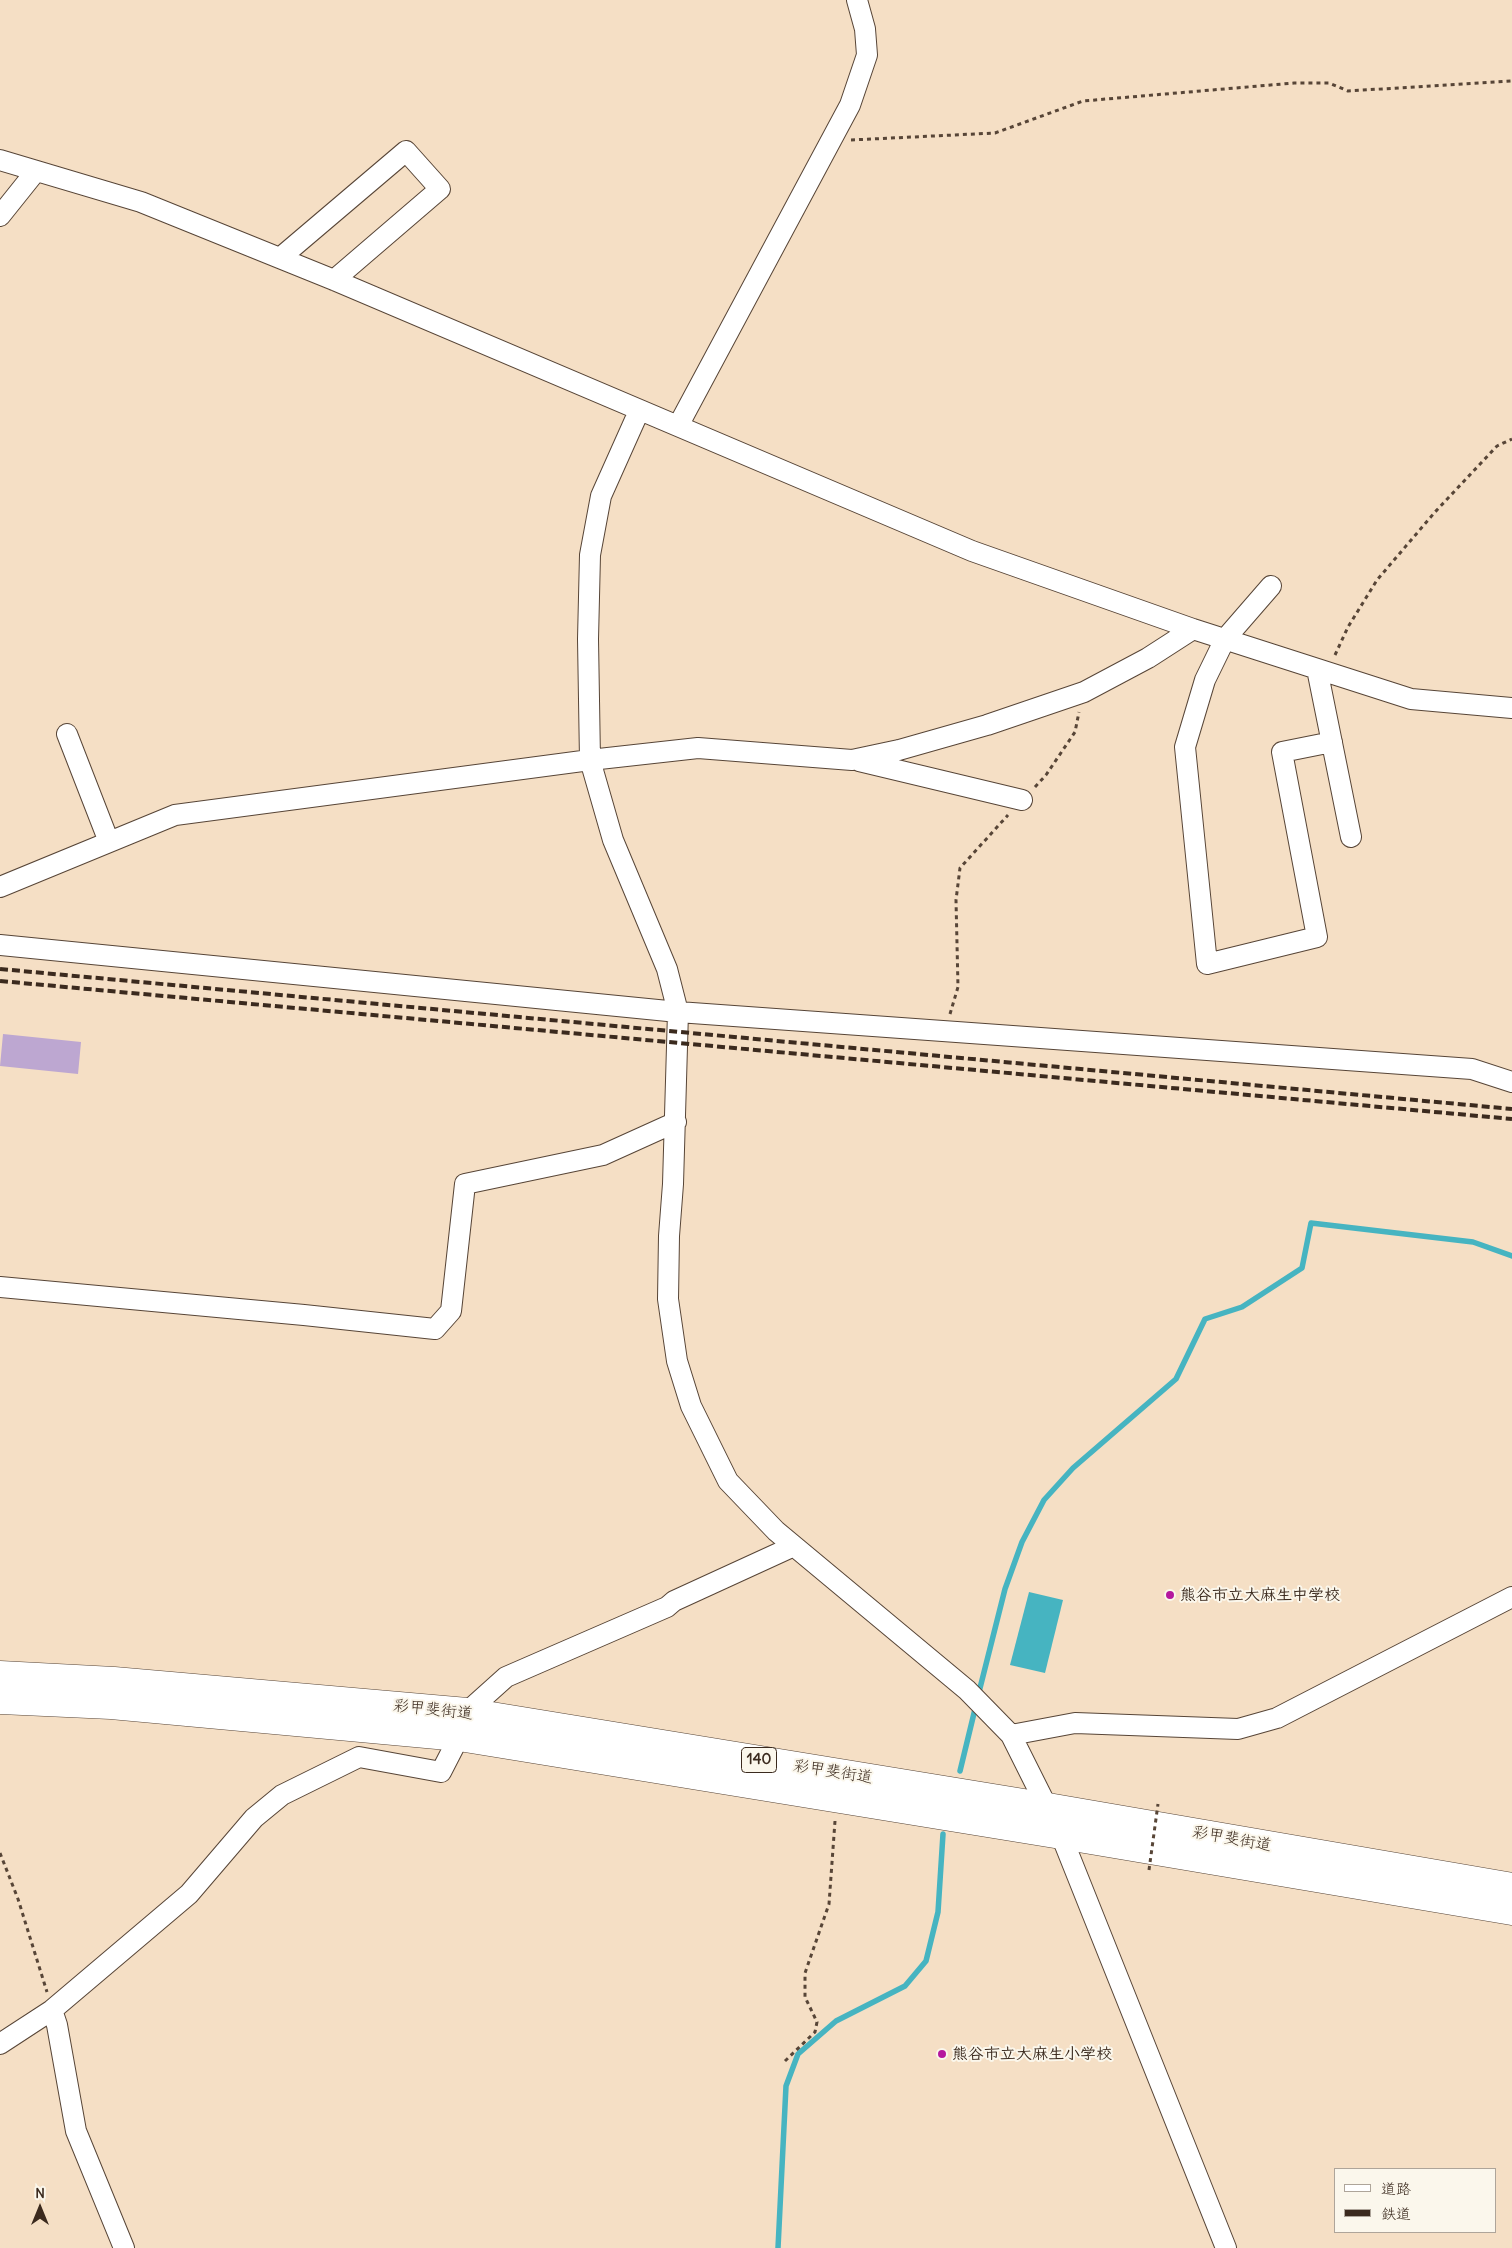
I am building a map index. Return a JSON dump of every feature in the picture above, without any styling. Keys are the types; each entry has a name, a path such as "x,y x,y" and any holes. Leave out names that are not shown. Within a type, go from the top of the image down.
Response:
{"highway":[{"name":"彩甲斐街道","path":"0,1675 114,1681 463,1724 1048,1807 1512,1887"},
{"name":"彩甲斐街道","path":"0,1700 463,1724 836,1798 1061,1834 1512,1911"}],"street":[{"path":"678,426 850,105 867,55 865,29 857,0"},
{"path":"280,258 406,151 440,189 334,280"},
{"path":"0,160 141,202 334,280 972,551 1193,629 1411,699 1512,708"},
{"path":"0,216 36,171"},
{"path":"639,411 601,496 590,555 588,639 590,760 613,840 667,968 678,1012 676,1122 668,1236 668,1299 676,1361 691,1406 728,1481 776,1530 967,1690 1011,1734 1061,1834 1226,2248"},
{"path":"1271,586 1225,639 1205,680 1186,747 1207,964 1317,937 1282,752 1332,742"},
{"path":"852,760 899,750 987,725 1084,692 1148,658 1193,629"},
{"path":"1322,670 1332,742 1351,837"},
{"path":"67,734 109,842"},
{"path":"0,887 175,815 590,760 698,748 852,760 1022,800"},
{"path":"0,945 678,1012 1472,1069 1512,1082"},
{"path":"0,1287 435,1329 451,1311 465,1184 603,1155 676,1122"},
{"path":"0,2044 52,2010 189,1894 254,1818 282,1795 359,1757 441,1772 463,1724 506,1678 666,1607 674,1601 794,1546"},
{"path":"1011,1734 1075,1723 1238,1729 1276,1718 1512,1597"},
{"path":"52,2010 57,2025 76,2131 124,2248"}],"path":[{"path":"831,140 995,133 1083,101 1294,83 1329,83 1348,91 1512,81"},
{"path":"1322,670 1376,580 1435,512 1497,446 1512,439"},
{"path":"944,1031 958,987 956,900 960,868 1046,775 1075,732 1084,692"},
{"path":"785,2061 815,2032 817,2022 805,1997 805,1973 829,1904 836,1798"},
{"path":"1149,1870 1158,1804"},
{"path":"0,1853 18,1899 52,2010"}],"water":[{"path":"1029,1592 1063,1600 1045,1673 1010,1665"}],"building":[{"path":"3,1034 81,1042 78,1074 0,1066"}],"waterway":[{"path":"978,1696 1005,1589 1022,1542 1044,1500 1073,1468 1176,1379 1205,1319 1242,1307 1302,1268 1311,1223 1473,1242 1512,1256"},
{"path":"960,1771 976,1705"},
{"path":"778,2248 786,2086 798,2054 836,2021 905,1986 926,1961 938,1912 943,1834"}],"railway":[{"path":"0,969 1512,1109"},
{"path":"0,981 1512,1119"}],"place":[{"name":"熊谷市立大麻生中学校","path":"1170,1595"},
{"name":"熊谷市立大麻生小学校","path":"942,2054"}]}
